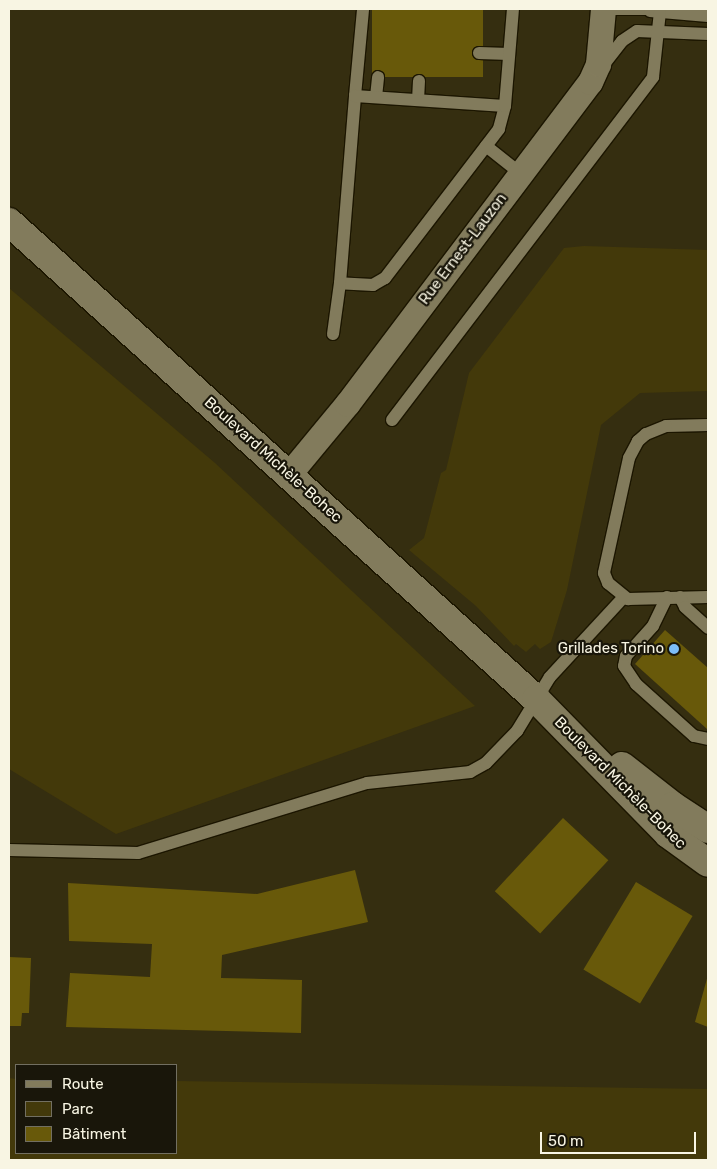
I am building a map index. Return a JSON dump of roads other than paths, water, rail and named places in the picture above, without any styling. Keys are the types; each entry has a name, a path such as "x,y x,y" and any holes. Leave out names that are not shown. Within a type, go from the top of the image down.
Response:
{"street":[{"name":"Rue Ernest-Lauzon","path":"289,474 347,404 590,82 598,64 603,9"},
{"name":"Boulevard Michèle-Bohec","path":"9,222 536,699 668,834 708,863"},
{"name":"Boulevard Michèle-Bohec","path":"536,699 673,806 708,829"}],"lane":[{"path":"333,334 340,282 362,9"},
{"path":"340,282 372,285 385,278 503,121 513,9"},
{"path":"603,9 653,10 708,16"},
{"path":"392,420 653,77 658,30 653,10"},
{"path":"590,82 628,36 636,31 658,30 708,34"},
{"path":"479,53 509,54"},
{"path":"376,98 378,77"},
{"path":"418,100 419,81"},
{"path":"355,96 505,106"},
{"path":"486,146 520,173"},
{"path":"624,598 605,579 604,565 633,449 646,434 656,429 708,425"},
{"path":"667,597 653,626 626,656 624,666 636,684 694,736 708,739"},
{"path":"680,597 685,607 708,628"},
{"path":"9,850 138,853 367,783 470,772 486,763 512,737 550,677 624,598 708,597"}],"place":[{"name":"Grillades Torino","path":"674,649"}]}
